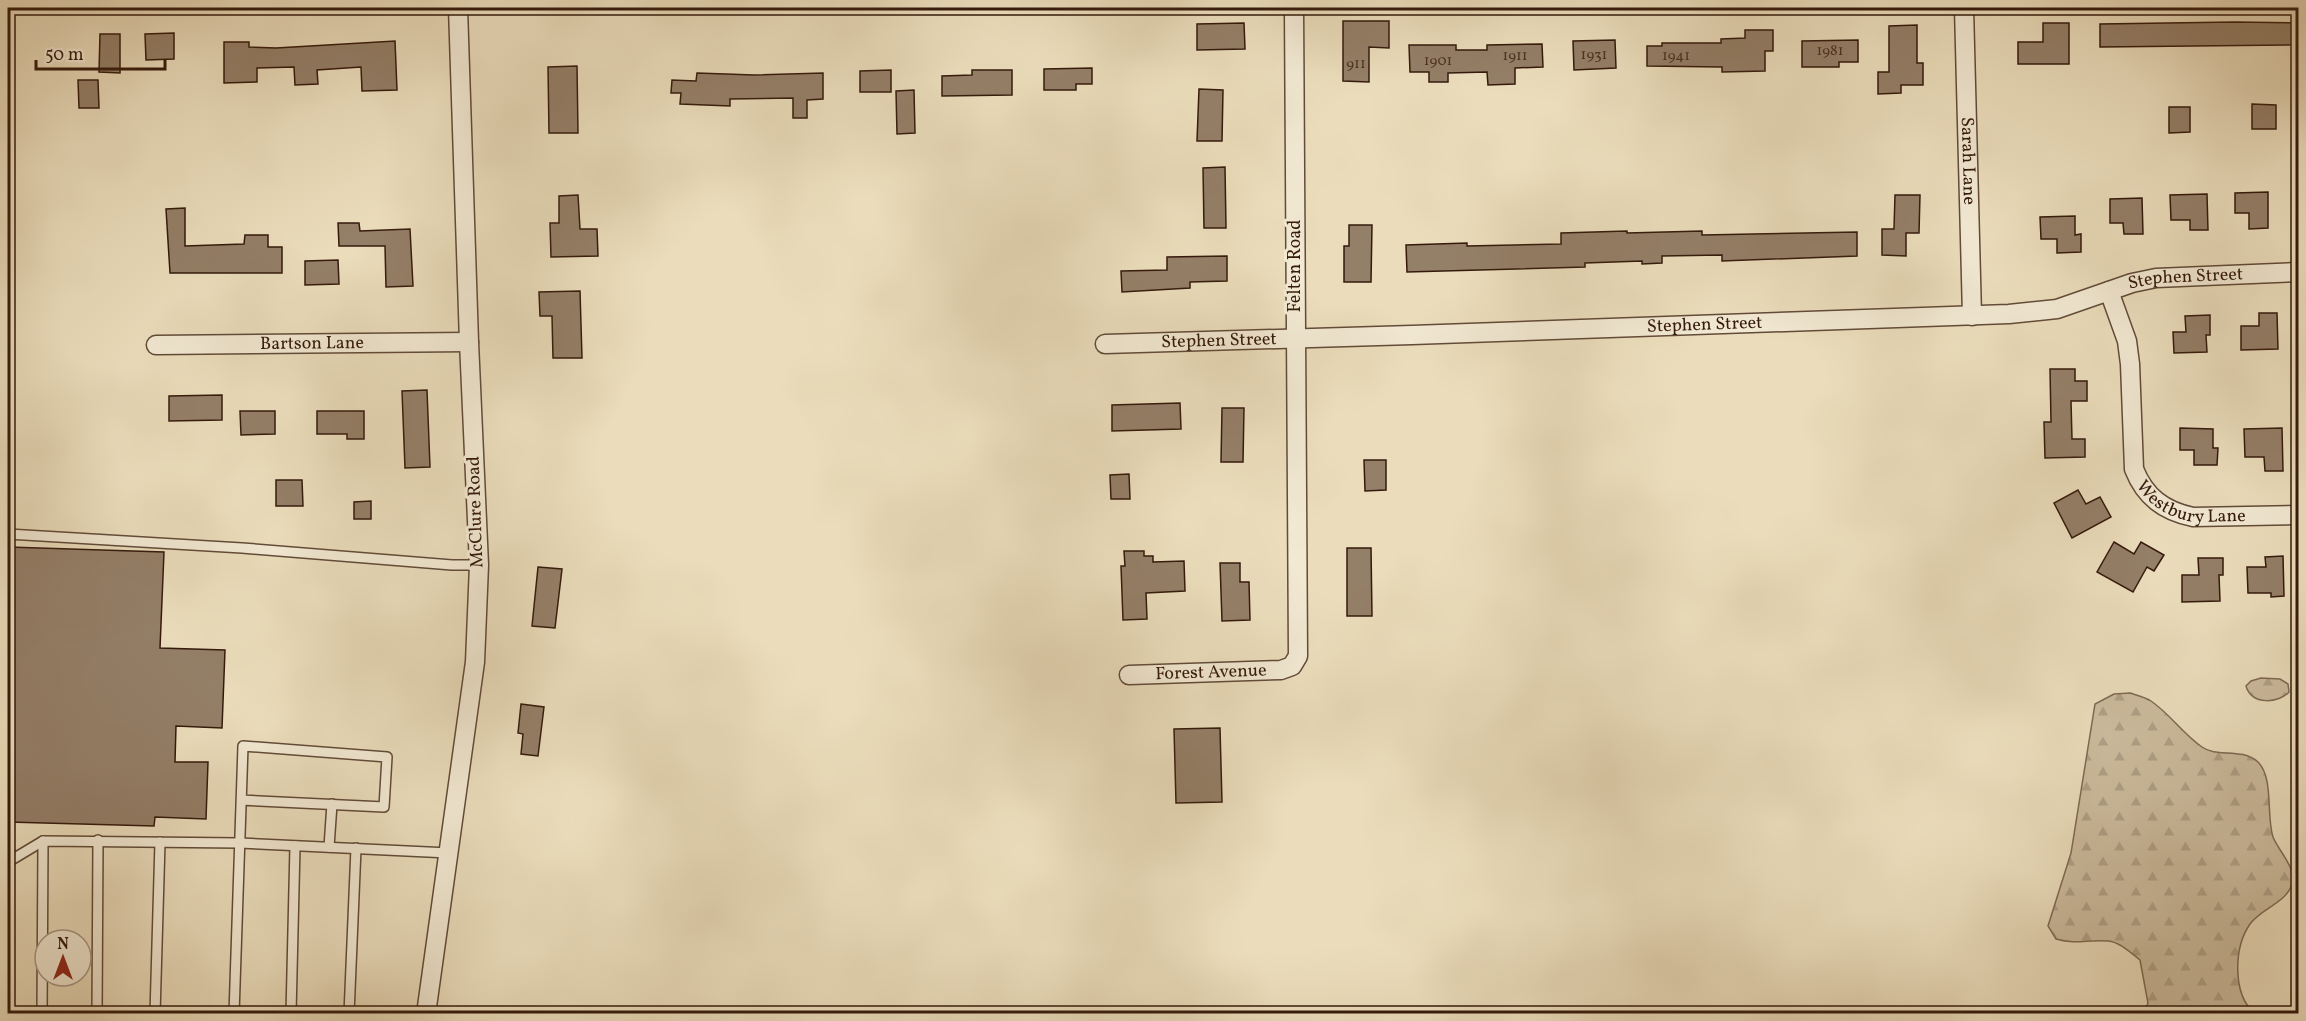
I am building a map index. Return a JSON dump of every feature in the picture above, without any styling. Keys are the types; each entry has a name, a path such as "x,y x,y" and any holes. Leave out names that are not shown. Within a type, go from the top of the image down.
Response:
{"street":[{"name":"McClure Road","path":"426,1014 475,662 479,565 458,8"},
{"name":"Felten Road","path":"1292,666 1298,656 1294,8"},
{"name":"Sarah Lane","path":"1964,8 1972,316"},
{"name":"Stephen Street","path":"1105,344 2009,314 2058,309 2156,278 2298,272"},
{"name":"Westbury Lane","path":"2109,291 2127,341 2134,469 2149,496 2177,514 2193,517 2298,515"},
{"name":"Bartson Lane","path":"156,345 469,342"},
{"name":"Forest Avenue","path":"1129,675 1281,670 1292,666"}],"lane":[{"path":"8,534 131,540 452,565 479,565"},
{"path":"234,1014 243,746 387,757 384,807 242,800"},
{"path":"329,847 332,804"},
{"path":"98,840 98,1014"},
{"path":"8,862 43,841 240,843 448,853"},
{"path":"42,1014 43,841"},
{"path":"155,1014 159,842"},
{"path":"291,1014 294,846"},
{"path":"350,1014 356,848"}],"green space":[{"path":"2261,678 2280,679 2288,684 2289,692 2279,699 2266,701 2254,697 2246,686 2251,681"},
{"path":"2130,693 2151,701 2202,747 2215,752 2244,755 2258,762 2263,769 2268,787 2273,837 2290,868 2293,881 2283,898 2250,924 2241,945 2238,957 2239,982 2242,994 2254,1013 2144,1013 2148,1003 2140,960 2117,943 2070,942 2056,939 2048,926 2071,853 2095,704 2114,694"}],"building":[{"path":"1343,21 1389,21 1389,48 1369,47 1369,82 1343,81"},
{"path":"1244,23 1245,49 1197,50 1197,24"},
{"path":"2043,23 2069,23 2069,64 2018,64 2018,42 2043,42"},
{"path":"2298,23 2298,45 2100,47 2100,24"},
{"path":"1917,25 1917,63 1923,63 1923,85 1901,85 1901,93 1878,94 1878,72 1889,72 1889,26"},
{"path":"1745,30 1773,30 1773,51 1765,51 1765,71 1722,72 1722,67 1647,66 1647,46 1662,46 1662,43 1721,43 1721,39 1745,38"},
{"path":"174,33 174,59 146,60 145,34"},
{"path":"100,34 120,34 120,73 99,72"},
{"path":"1615,40 1616,68 1574,70 1573,41"},
{"path":"1858,40 1858,62 1839,62 1839,67 1802,67 1802,41"},
{"path":"395,41 397,90 362,91 361,67 317,70 318,84 295,85 294,67 257,68 257,82 224,83 224,42 249,42 249,47 276,48"},
{"path":"1542,44 1543,67 1515,68 1515,84 1488,85 1487,72 1448,73 1448,82 1429,82 1429,72 1410,72 1409,45 1456,45 1456,50 1487,50 1487,45"},
{"path":"577,66 578,133 549,133 548,67"},
{"path":"1092,68 1092,84 1076,84 1076,90 1044,90 1044,69"},
{"path":"891,70 891,92 860,92 860,71"},
{"path":"972,70 1012,70 1012,95 942,96 942,76 972,75"},
{"path":"697,73 754,75 823,73 823,99 807,100 807,118 793,118 793,98 730,99 730,106 680,104 681,93 671,93 672,80 696,81"},
{"path":"78,80 98,80 99,108 79,108"},
{"path":"1199,89 1223,90 1222,141 1197,141"},
{"path":"914,90 915,133 897,134 896,91"},
{"path":"2252,104 2276,105 2276,129 2252,129"},
{"path":"2169,107 2190,107 2190,132 2169,133"},
{"path":"1225,167 1226,228 1204,228 1203,168"},
{"path":"2268,192 2268,228 2249,229 2249,213 2235,213 2235,193"},
{"path":"2207,194 2208,230 2190,230 2190,220 2171,220 2170,195"},
{"path":"578,195 580,229 597,229 598,256 551,257 550,223 559,223 559,196"},
{"path":"1895,195 1920,195 1919,233 1906,233 1906,256 1882,255 1882,229 1894,229"},
{"path":"2142,198 2143,234 2124,234 2123,223 2110,223 2110,199"},
{"path":"185,208 185,246 244,244 245,235 268,235 268,247 282,247 282,273 170,273 166,209"},
{"path":"2075,216 2075,235 2081,234 2081,252 2057,253 2057,239 2041,239 2040,217"},
{"path":"338,223 359,223 360,231 410,229 413,286 386,287 385,246 339,246"},
{"path":"1349,225 1372,225 1371,282 1344,282 1344,246 1349,246"},
{"path":"1627,231 1627,233 1702,231 1702,235 1857,232 1857,256 1722,261 1722,255 1662,256 1662,263 1642,264 1642,261 1585,263 1585,267 1407,272 1406,245 1561,244 1561,233"},
{"path":"1227,256 1227,281 1190,282 1190,288 1122,292 1121,271 1167,270 1167,257"},
{"path":"338,260 339,284 305,285 305,261"},
{"path":"580,291 582,358 553,358 552,316 540,316 539,292"},
{"path":"2259,313 2277,313 2278,349 2241,350 2241,326 2259,326"},
{"path":"2210,315 2210,335 2206,335 2207,352 2174,353 2173,332 2186,332 2185,316"},
{"path":"2050,369 2075,369 2075,381 2087,381 2087,401 2071,401 2072,439 2085,439 2085,457 2045,458 2044,422 2051,422"},
{"path":"427,390 430,467 405,468 402,391"},
{"path":"222,395 222,420 169,421 169,396"},
{"path":"1180,403 1181,429 1112,431 1112,405"},
{"path":"1222,408 1244,408 1243,462 1221,462"},
{"path":"240,411 275,411 275,434 241,435"},
{"path":"317,411 364,411 364,439 347,439 347,434 317,434"},
{"path":"2180,428 2213,429 2213,448 2218,448 2217,465 2194,465 2194,450 2180,450"},
{"path":"2282,428 2283,471 2265,471 2264,457 2245,457 2244,429"},
{"path":"1364,460 1386,460 1386,490 1365,491"},
{"path":"1129,474 1130,499 1111,499 1110,475"},
{"path":"276,480 302,480 303,506 276,506"},
{"path":"2078,490 2086,504 2100,497 2111,517 2072,538 2054,503"},
{"path":"371,501 371,519 354,519 354,502"},
{"path":"2114,542 2134,554 2141,542 2164,555 2154,571 2147,567 2133,592 2097,572"},
{"path":"8,547 164,552 160,648 225,650 222,728 176,726 175,762 208,762 206,819 155,817 154,826 8,822"},
{"path":"1347,548 1371,548 1372,616 1347,616"},
{"path":"1124,551 1144,551 1144,556 1153,556 1153,562 1184,561 1185,591 1146,593 1147,619 1123,620 1121,566 1125,566"},
{"path":"2283,556 2284,596 2271,597 2271,593 2248,593 2247,567 2266,567 2265,557"},
{"path":"2198,558 2223,558 2223,575 2219,575 2220,601 2182,602 2182,575 2199,575"},
{"path":"1220,563 1240,563 1240,582 1249,582 1250,620 1222,621"},
{"path":"538,567 562,569 555,628 532,626"},
{"path":"521,704 544,707 538,756 521,754 523,734 518,733"},
{"path":"1220,728 1222,802 1176,803 1174,729"}]}
